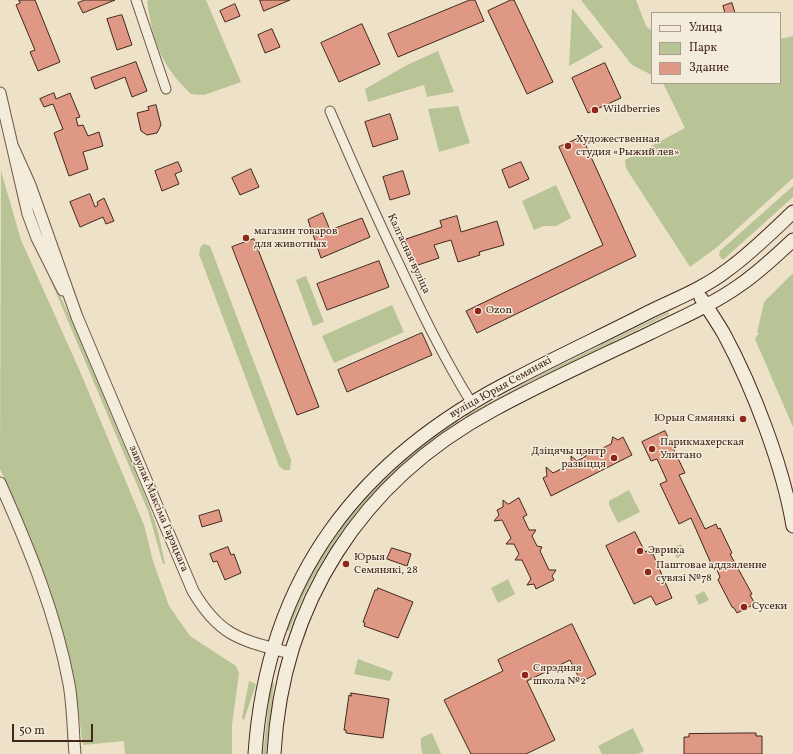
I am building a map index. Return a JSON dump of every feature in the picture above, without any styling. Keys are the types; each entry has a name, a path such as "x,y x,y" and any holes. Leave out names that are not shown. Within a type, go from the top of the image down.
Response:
{"main road":[{"name":"вуліца Юрыя Семянякі","path":"255,754 262,692 272,649 302,575 334,524 353,501 396,456 441,421 471,402 515,378 696,290 726,272 793,212"},
{"name":"вуліца Юрыя Семянякі","path":"274,754 280,696 290,653 312,596 334,556 376,501 408,470 449,437 492,410 706,306 739,286 793,240"},
{"path":"696,290 724,335 759,412 789,504 793,526"}],"street":[{"path":"136,0 166,89"},
{"name":"завулак Максіма Гарэцкага","path":"0,93 28,214 51,269 77,317 193,591 204,610 222,628 235,636 272,649 290,653"},
{"name":"Калгасная вуліца","path":"330,112 357,175 413,293 452,370 471,402"},
{"path":"0,483 32,555 45,590 59,640 69,685 75,754"}],"green space":[{"path":"206,0 241,82 204,95 191,94 172,73 160,52 149,15 147,1"},
{"path":"581,0 636,0 646,26 651,30 651,74 632,65"},
{"path":"572,8 603,47 569,66"},
{"path":"793,36 793,178 716,248 690,267 626,168 625,160 685,128 663,84 781,84 781,39"},
{"path":"438,51 454,92 427,97 424,85 368,102 365,89 407,65"},
{"path":"458,106 470,143 439,152 428,109"},
{"path":"1,171 21,240 79,369 144,525 153,561 169,606 190,636 236,666 239,673 232,725 232,754 125,754 124,741 83,745 76,694 59,620 37,554 0,469"},
{"path":"556,185 571,218 556,226 543,226 534,230 522,201"},
{"path":"793,186 793,197 723,260 719,256 720,251"},
{"path":"204,244 210,246 291,460 290,470 284,470 279,466 199,254 201,246"},
{"path":"44,264 46,264 81,342 150,508 157,528 165,564 163,564 148,511"},
{"path":"793,273 793,427 755,339 759,333 757,333 764,302"},
{"path":"306,276 324,322 313,326 296,280"},
{"path":"392,305 404,332 334,363 322,336"},
{"path":"668,312 669,314 614,341 605,348 532,381 466,417 465,416 536,377"},
{"path":"458,420 459,421 404,464 357,512 337,539 319,568 303,598 289,631 286,630 303,590 315,567 344,524 378,485 397,467"},
{"path":"629,490 640,512 618,523 609,505 609,501"},
{"path":"681,544 686,553 677,558 672,549"},
{"path":"508,579 515,594 498,603 491,588"},
{"path":"704,591 709,600 699,605 695,596"},
{"path":"358,659 393,672 390,681 354,674"},
{"path":"249,681 256,684 244,720 242,718"},
{"path":"271,682 274,683 266,754 263,754"},
{"path":"633,728 644,751 638,754 602,754 598,746"},
{"path":"432,733 441,754 423,754 421,749 421,738"}],"building":[{"path":"19,0 35,0 60,62 38,71 30,52 35,50 16,5 20,3"},
{"path":"85,0 115,0 83,13 78,3"},
{"path":"260,0 290,0 264,11"},
{"path":"470,0 475,0 484,21 398,57 388,34"},
{"path":"514,0 553,82 527,94 488,11"},
{"path":"732,3 735,12 725,12 723,6"},
{"path":"235,4 240,16 225,22 220,11"},
{"path":"122,15 132,45 117,50 107,19"},
{"path":"362,24 380,64 339,82 321,43"},
{"path":"272,29 280,47 265,53 258,35"},
{"path":"136,62 147,91 132,97 125,77 95,89 91,78"},
{"path":"605,63 621,98 588,113 572,78"},
{"path":"54,93 56,99 70,93 80,117 76,118 78,126 83,125 88,136 99,132 103,146 83,152 88,169 69,176 54,133 63,129 53,104 44,107 40,99"},
{"path":"156,105 161,125 157,133 147,135 141,131 137,113 149,110 148,107"},
{"path":"390,114 398,139 373,147 365,122"},
{"path":"582,137 636,256 477,333 466,311 603,245 559,147"},
{"path":"178,162 182,171 175,174 179,184 162,191 155,171"},
{"path":"521,162 529,179 509,188 502,170"},
{"path":"251,169 259,187 240,195 232,178"},
{"path":"403,171 410,194 390,200 383,177"},
{"path":"90,194 95,207 98,205 97,202 104,198 114,221 106,224 103,217 80,227 70,202"},
{"path":"323,213 330,230 362,218 370,237 321,258 308,220"},
{"path":"457,216 461,232 497,221 504,245 479,252 480,255 458,262 451,240 434,245 439,258 415,266 406,239 442,227 440,221"},
{"path":"254,239 319,407 297,415 232,247"},
{"path":"379,261 389,287 327,310 317,284"},
{"path":"422,333 432,355 347,392 338,370"},
{"path":"665,431 685,473 679,475 705,529 716,524 718,529 720,528 732,553 730,554 752,594 750,595 755,604 737,613 732,607 718,580 720,577 716,568 713,568 691,518 679,524 660,484 667,481 657,459 651,461 642,442"},
{"path":"613,437 618,440 623,437 632,455 551,496 543,478 547,476 546,467 553,473 571,464 571,456 577,461 586,456 586,449 593,453 611,444"},
{"path":"519,498 527,515 523,517 529,530 536,530 532,536 537,546 542,547 540,551 549,570 556,570 552,576 554,580 536,589 534,584 527,585 531,579 522,560 515,560 519,554 514,544 506,544 511,538 502,520 494,521 499,515 497,510 503,507 503,500 508,504"},
{"path":"219,510 222,521 202,527 199,516"},
{"path":"635,532 645,552 649,550 651,555 653,554 672,598 656,605 651,596 634,604 606,546"},
{"path":"228,547 231,555 234,554 241,573 225,580 217,561 213,562 210,554"},
{"path":"392,548 411,554 407,566 387,559"},
{"path":"378,588 413,602 398,638 364,626 365,623 363,622 375,590"},
{"path":"572,624 596,674 581,682 570,660 527,681 555,740 526,754 471,754 444,700 503,671 498,660"},
{"path":"351,693 389,699 383,738 346,733 346,730 344,730 349,695 351,696"},
{"path":"756,733 756,736 762,736 762,754 684,754 684,737 689,737 689,734"}],"place":[{"name":"Wildberries","path":"595,110"},
{"name":"Художественная студия «Рыжий лев»","path":"568,146"},
{"name":"магазин товаров для животных","path":"246,238"},
{"name":"Ozon","path":"478,311"},
{"name":"Юрыя Сямянякі","path":"743,419"},
{"name":"Парикмахерская Улитано","path":"652,449"},
{"name":"Дзіцячы цэнтр развіцця","path":"614,458"},
{"name":"Эврика","path":"640,551"},
{"name":"Юрыя Семянякі, 28","path":"346,564"},
{"name":"Паштовае аддзяленне сувязі №78","path":"648,572"},
{"name":"Сусеки","path":"744,607"},
{"name":"Сярэдняя школа №2","path":"525,675"}]}
